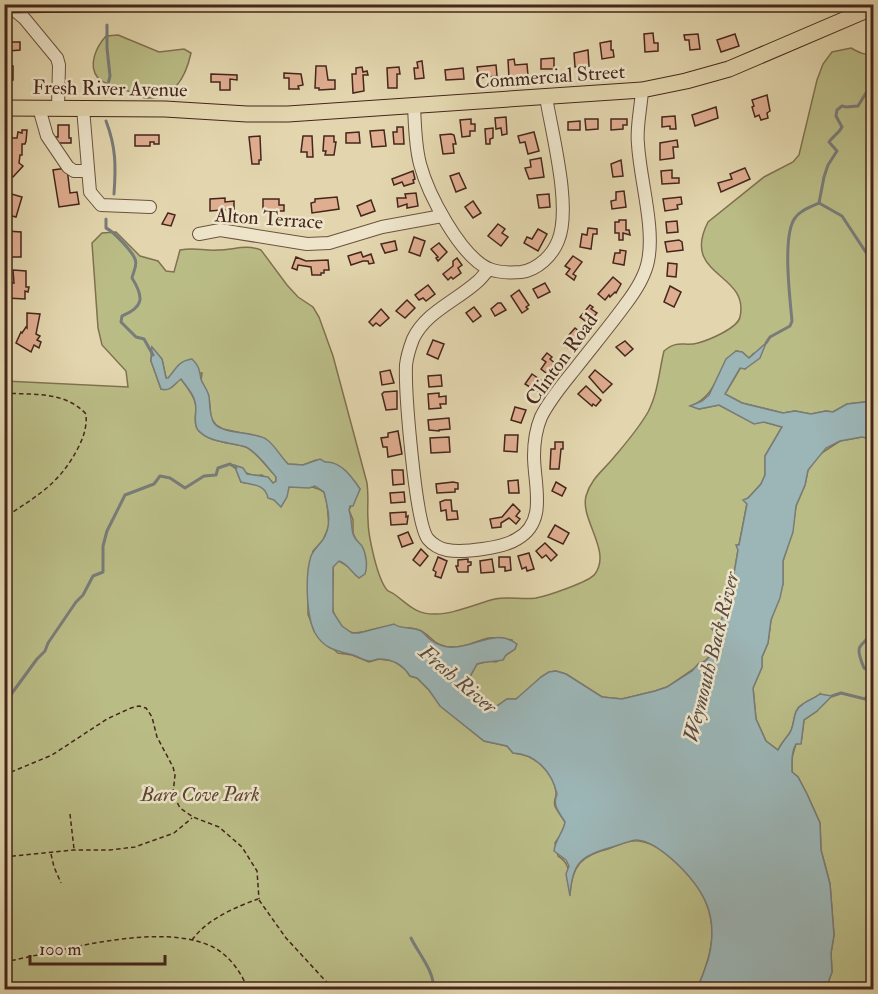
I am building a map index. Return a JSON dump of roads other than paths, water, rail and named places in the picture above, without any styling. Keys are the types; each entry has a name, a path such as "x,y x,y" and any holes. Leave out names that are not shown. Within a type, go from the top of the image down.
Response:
{"main road":[{"name":"Commercial Street","path":"215,112 288,114 642,90 730,69 873,7"},
{"name":"Fresh River Avenue","path":"4,108 58,107 215,112"}],"street":[{"path":"7,4 24,18 57,58 59,65 58,107"},
{"name":"Clinton Road","path":"489,269 477,283 441,308 421,326 414,338 406,364 417,502 421,525 427,538 444,550 458,551 505,545 516,541 530,529 537,510 534,448 542,415 634,292 643,275 648,263 650,238 637,142 642,90"},
{"path":"414,106 416,145 421,166 442,216 476,259 489,269 507,273 525,271 541,264 551,254 558,241 562,220 562,192 546,97"},
{"path":"39,108 47,136 68,167 74,171 88,171"},
{"path":"83,108 90,192 101,205 150,207"},
{"name":"Alton Terrace","path":"199,234 220,230 307,244 329,243 382,227 442,216"}],"water":[{"name":"Weymouth Back River","path":"766,343 760,358 745,369 740,368 725,394 742,403 783,413 833,412 847,404 873,401 873,439 862,437 840,441 826,448 808,470 805,485 796,506 793,532 783,561 783,584 780,598 771,620 768,643 762,657 762,667 753,688 756,719 766,741 778,750 791,730 799,707 820,694 832,696 804,720 801,744 796,744 794,747 792,772 798,777 820,823 821,850 830,884 834,935 831,953 832,972 828,989 696,989 708,960 712,930 706,904 693,881 660,849 636,840 584,858 573,876 570,896 566,874 569,866 566,860 554,851 565,822 557,809 555,786 547,772 536,761 513,753 507,746 484,741 440,706 417,678 410,676 397,663 384,659 366,660 322,643 312,626 307,584 311,556 328,529 329,517 324,492 315,486 289,487 287,497 281,507 268,498 261,488 241,482 234,465 243,468 247,474 268,477 273,483 276,477 250,449 214,440 198,430 195,424 194,399 181,379 170,388 161,389 151,361 152,347 162,359 166,378 183,362 192,359 195,362 209,396 212,420 218,427 266,439 288,464 303,465 320,459 336,464 346,471 357,484 360,489 349,510 353,534 362,546 366,567 365,574 359,578 339,561 333,567 333,612 342,626 352,633 359,633 394,624 418,630 436,643 448,647 493,638 509,640 517,644 503,660 477,664 467,682 479,698 497,706 507,699 516,699 541,677 556,671 566,674 602,697 622,699 667,687 692,671 712,654 717,635 711,628 718,628 728,604 723,597 730,597 738,550 736,545 739,545 747,504 743,500 748,498 761,484 765,475 765,456 782,427 764,422 754,424 719,405 699,409 690,406 709,395 726,359 736,351 742,352 749,358"}],"waterway":[{"name":"Fresh River","path":"105,96 110,76 107,25"},
{"path":"766,343 770,337 790,326 792,321 788,268 791,226 800,213 819,203 828,165 837,151 829,142 842,127 836,116 837,110 842,106 858,106 869,88 869,78 874,76"},
{"name":"Fresh River","path":"106,121 115,157 114,194"},
{"path":"819,203 842,216 869,257"},
{"name":"Fresh River","path":"106,219 106,228 126,246 136,261 132,278 139,291 140,301 135,309 122,316 121,322 136,337 144,339 153,355"},
{"path":"4,704 45,651 48,643 83,595 93,576 103,572 103,546 107,531 125,495 154,484 160,476 170,478 185,488 204,476 216,475 218,468 230,464 236,468"},
{"path":"874,629 859,648 864,668 874,672"},
{"path":"832,696 841,693 865,699 874,686"},
{"path":"411,938 432,977 433,990"}],"railway":[{"path":"4,11 569,4"}],"park label":[{"name":"Bare Cove Park","path":"200,794"}]}
